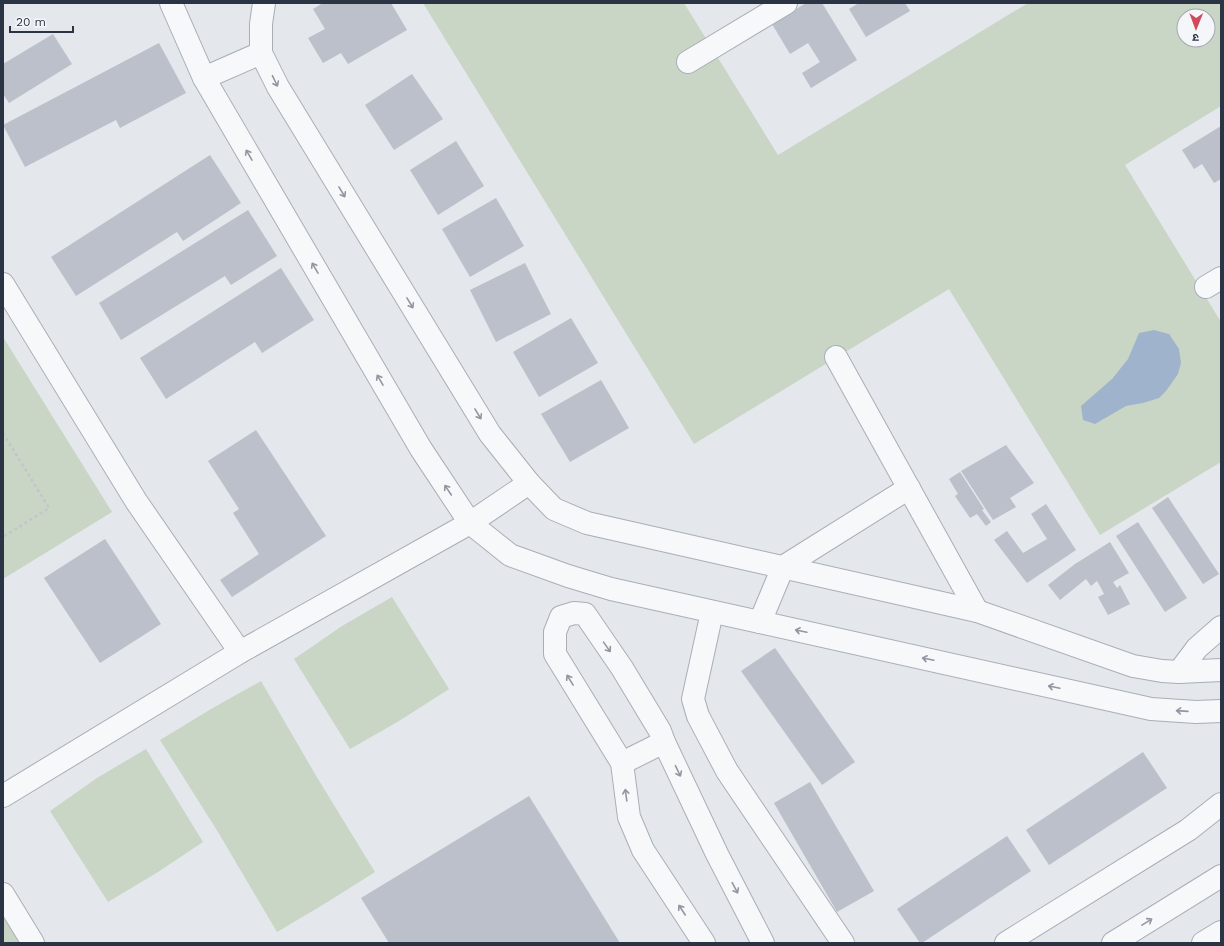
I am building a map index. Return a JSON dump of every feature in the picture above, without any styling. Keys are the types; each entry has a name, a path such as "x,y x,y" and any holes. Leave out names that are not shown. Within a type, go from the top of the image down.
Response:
{"street":[{"path":"171,3 204,78 421,449 470,523 510,555 568,576 611,589 1151,709 1196,712 1221,711"},
{"path":"264,3 261,24 261,53 278,87 490,434 529,483 554,509 587,523 977,611 1133,666 1162,671 1179,672 1221,670"},
{"path":"688,62 786,3"},
{"path":"204,78 261,53"},
{"path":"3,284 136,501 240,652"},
{"path":"836,357 977,611"},
{"path":"3,796 240,652 470,523 529,483"},
{"path":"760,622 783,567 909,488"},
{"path":"712,612 693,699 698,716 727,771 843,943"},
{"path":"704,943 643,850 629,817 622,763 555,654 554,632 561,617 574,613 585,614 622,668 660,731 717,854 763,943"},
{"path":"1179,672 1197,648 1221,627"},
{"path":"622,763 664,742"},
{"path":"1006,943 1188,830 1221,804"},
{"path":"1113,943 1221,876"},
{"path":"3,894 33,943"},
{"path":"1203,943 1221,932"}],"path":[{"path":"3,433 49,508 3,536"}],"green space":[{"path":"423,3 684,3 778,155 1028,3 1221,3 1221,106 1125,165 1221,322 1221,462 1100,535 949,289 694,444"},
{"path":"3,337 112,512 3,579"},
{"path":"392,597 449,689 399,721 350,749 294,659 342,626"},
{"path":"261,681 315,774 375,872 277,932 218,832 160,740"},
{"path":"146,749 203,842 158,872 108,902 50,811 97,778"},
{"path":"3,911 23,943 3,943"}],"water":[{"path":"1154,330 1169,334 1179,349 1181,363 1178,374 1166,391 1159,398 1126,406 1095,424 1083,420 1081,406 1112,379 1128,359 1139,333"}],"building":[{"path":"323,3 391,3 407,30 348,64 341,53 323,63 308,38 325,29 313,9"},
{"path":"806,3 822,3 857,60 811,88 802,73 820,62 808,43 790,54 772,24"},
{"path":"859,3 905,3 910,11 866,37 849,9"},
{"path":"53,34 72,64 9,103 3,94 3,64"},
{"path":"159,43 186,93 120,128 116,120 25,167 3,125"},
{"path":"412,74 443,119 394,150 365,105"},
{"path":"1221,126 1221,179 1214,183 1202,164 1194,169 1182,150"},
{"path":"456,141 484,186 438,215 410,170"},
{"path":"210,155 241,203 183,241 177,232 76,296 51,257"},
{"path":"496,198 524,246 470,277 442,229"},
{"path":"248,210 277,256 231,285 225,276 121,340 99,303"},
{"path":"525,263 551,314 496,342 470,290"},
{"path":"281,268 314,320 262,353 255,342 166,399 140,358"},
{"path":"571,318 598,363 539,397 513,352"},
{"path":"601,380 629,428 570,462 541,414"},
{"path":"256,430 326,536 232,597 220,580 259,554 233,513 239,509 208,461"},
{"path":"1006,445 1034,483 1010,498 1016,507 993,520 961,471"},
{"path":"960,472 984,509 982,510 991,522 986,526 977,514 970,518 955,496 958,494 949,479"},
{"path":"1168,497 1219,574 1203,584 1152,508"},
{"path":"1046,504 1076,550 1027,583 994,540 1007,531 1023,553 1047,539 1031,514"},
{"path":"1138,522 1187,598 1165,612 1116,536"},
{"path":"105,539 161,624 100,663 44,578"},
{"path":"1110,542 1129,573 1113,582 1117,588 1120,585 1130,604 1108,615 1098,597 1104,594 1097,581 1091,586 1086,579 1060,600 1048,585 1075,564"},
{"path":"775,648 855,762 822,785 741,671"},
{"path":"1143,752 1167,788 1049,865 1026,830"},
{"path":"810,782 874,891 837,912 774,803"},
{"path":"529,796 620,943 389,943 361,898"},
{"path":"1007,836 1031,871 920,943 897,909"}]}
